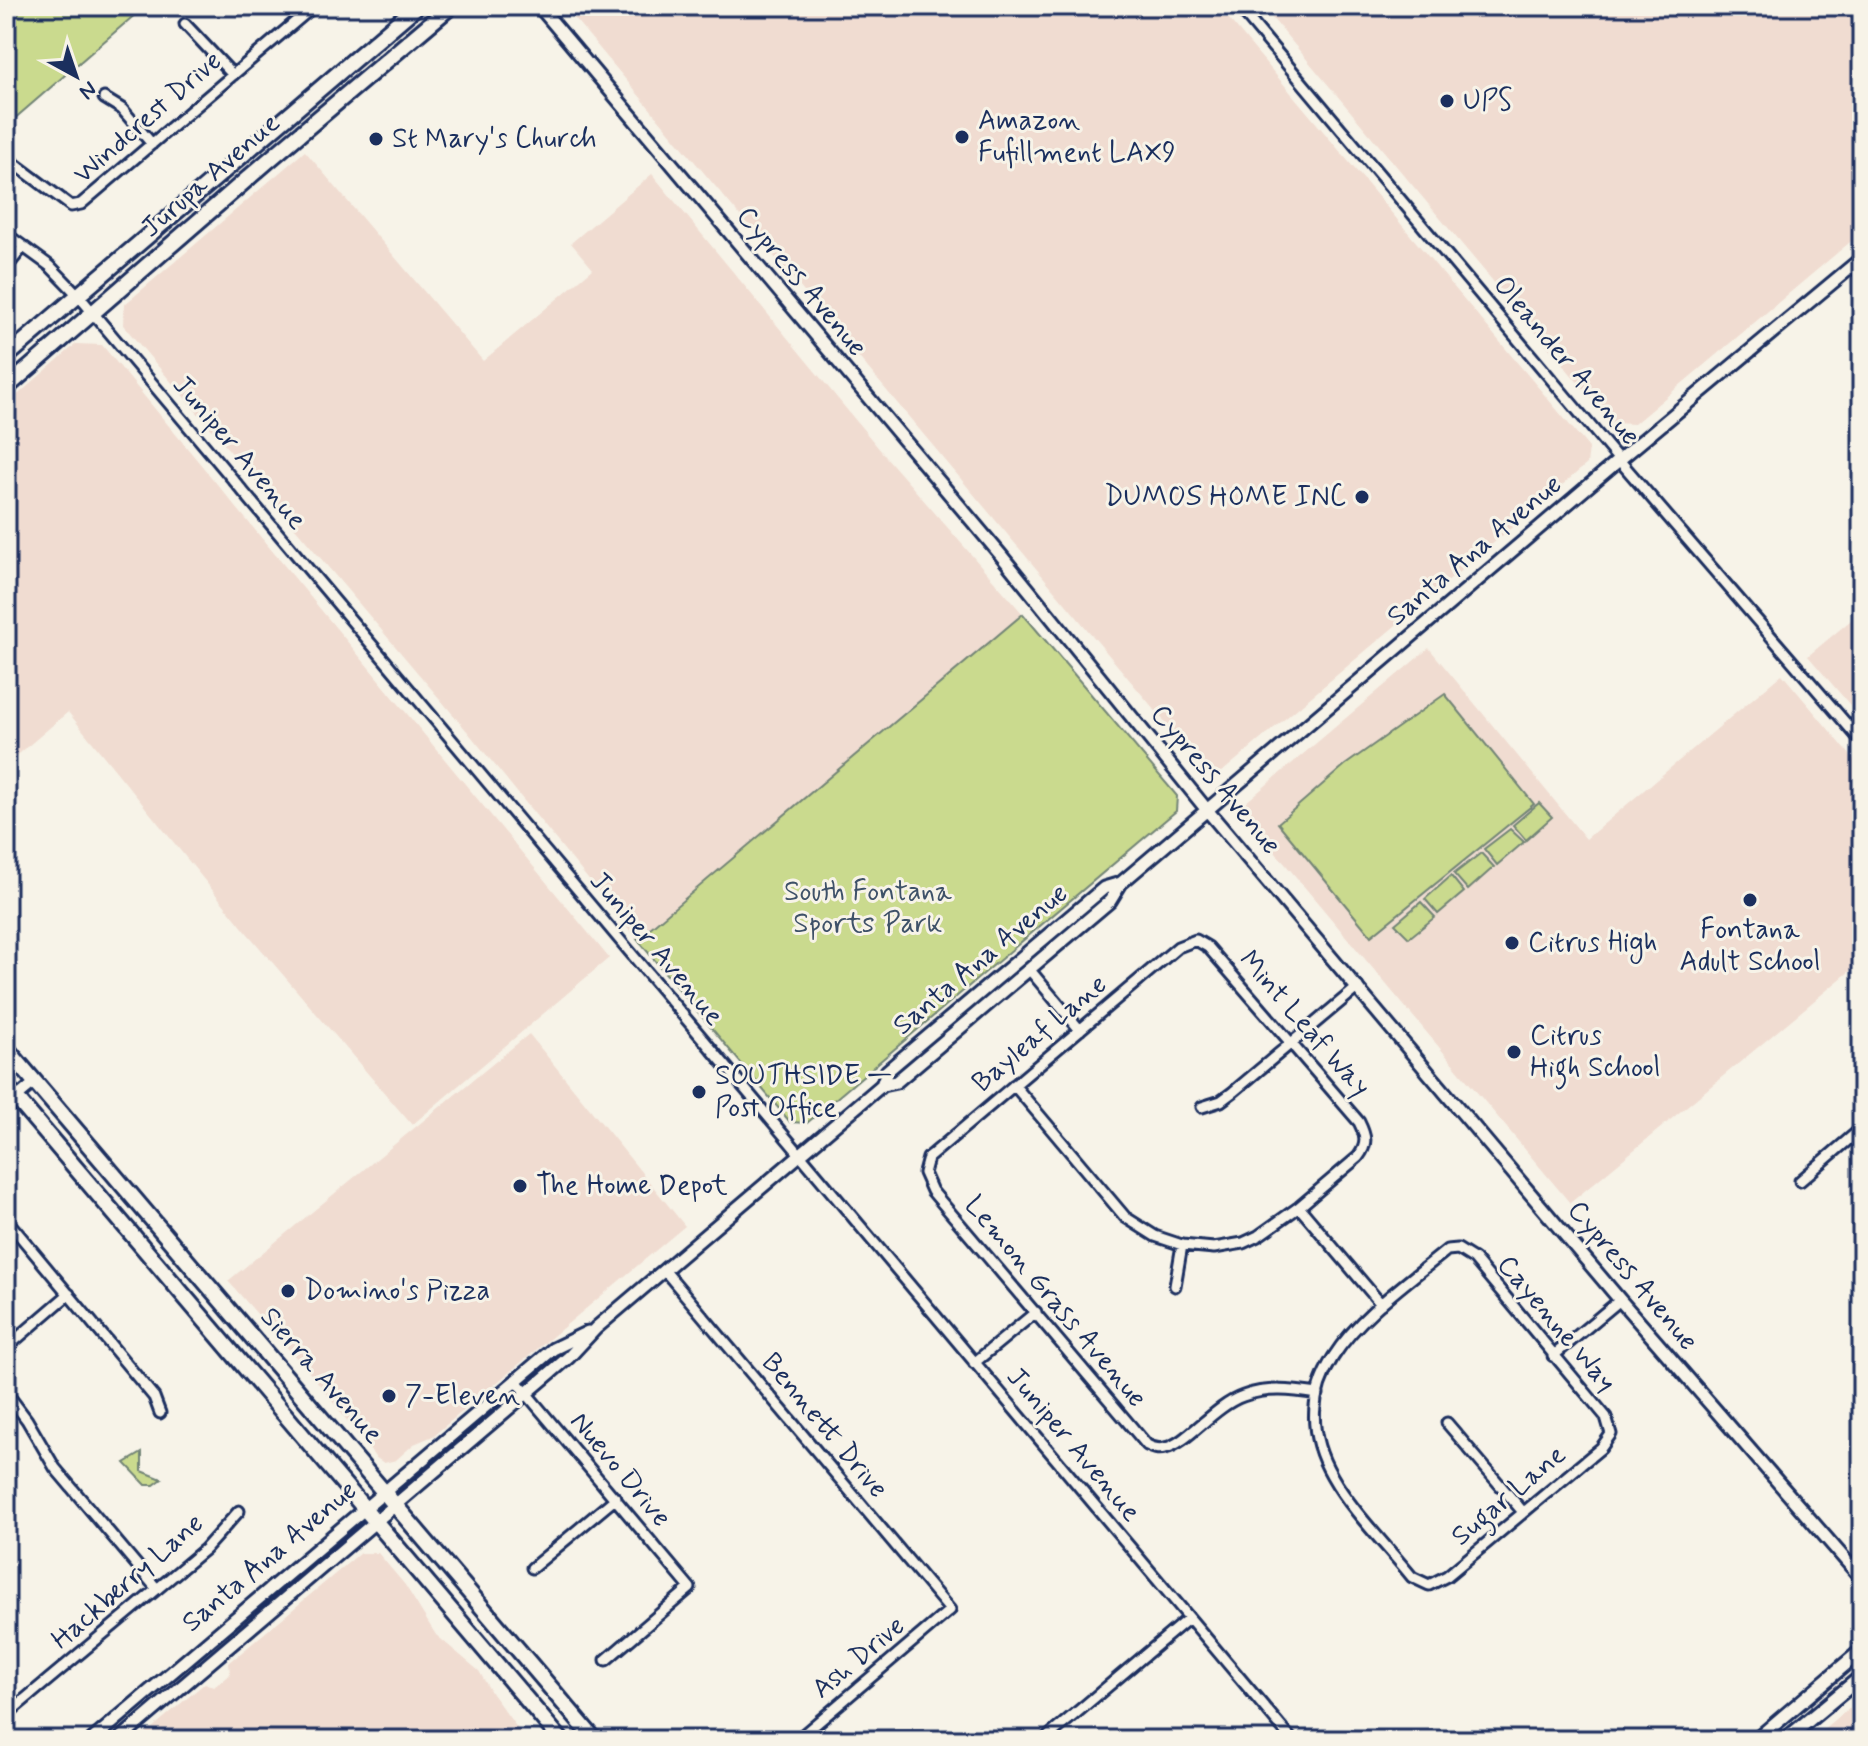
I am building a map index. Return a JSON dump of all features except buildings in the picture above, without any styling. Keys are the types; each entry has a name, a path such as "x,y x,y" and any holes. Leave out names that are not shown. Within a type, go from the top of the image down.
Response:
{"main road":[{"name":"Jurupa Avenue","path":"6,357 417,6"},
{"name":"Jurupa Avenue","path":"6,388 451,6"},
{"name":"Sierra Avenue","path":"6,1048 595,1740"},
{"name":"Sierra Avenue","path":"6,1086 11,1102 561,1740"},
{"path":"1756,1740 1862,1650"},
{"path":"1785,1740 1862,1676"}],"street":[{"name":"Windcrest Drive","path":"6,170 15,164 71,206 81,204 314,6"},
{"name":"Cypress Avenue","path":"539,6 1000,554 1207,810 1620,1300 1862,1579"},
{"name":"Oleander Avenue","path":"1238,6 1619,460 1862,742"},
{"path":"185,24 233,75"},
{"path":"104,98 122,109 152,144"},
{"name":"Juniper Avenue","path":"6,234 50,266 93,312 1292,1740"},
{"path":"6,268 23,247"},
{"name":"Santa Ana Avenue","path":"119,1740 569,1357 596,1328 882,1085 896,1082 1110,901 1121,883 1862,258"},
{"name":"Santa Ana Avenue","path":"882,1085 887,1071 1104,888 1121,883"},
{"name":"Bayleaf Lane","path":"924,1173 928,1158 1178,947 1196,940"},
{"name":"Mint Leaf Way","path":"1196,940 1208,947 1292,1042 1359,1122 1366,1136 1366,1145 1358,1157 1299,1207"},
{"path":"1029,969 1080,1030"},
{"path":"1202,1107 1221,1101 1358,987"},
{"path":"11,1102 35,1082"},
{"path":"1014,1085 1125,1217 1155,1236 1182,1245 1214,1248 1243,1243 1271,1228 1299,1207 1381,1304 1338,1346 1327,1366 1318,1394"},
{"path":"1800,1181 1862,1128"},
{"name":"Lemon Grass Avenue","path":"924,1173 932,1191 1147,1445 1161,1449 1177,1443 1215,1411 1244,1395 1277,1389 1318,1394"},
{"path":"6,1219 154,1397 160,1413"},
{"path":"1175,1286 1182,1245"},
{"name":"Cayenne Way","path":"1381,1304 1447,1250 1458,1249 1474,1259 1606,1417 1611,1425 1611,1434"},
{"name":"Bennett Drive","path":"665,1271 950,1610"},
{"path":"6,1348 69,1294"},
{"path":"1553,1356 1620,1300"},
{"path":"974,1363 1036,1312"},
{"name":"Santa Ana Avenue","path":"92,1740 553,1349 596,1328"},
{"name":"Nuevo Drive","path":"516,1381 690,1588 606,1660"},
{"path":"6,1392 27,1420 55,1468 157,1589"},
{"name":"Sugar Lane","path":"1318,1394 1316,1426 1330,1473 1412,1577 1429,1585 1447,1576 1601,1448 1611,1434"},
{"path":"1447,1423 1523,1512"},
{"path":"532,1568 616,1498"},
{"name":"Hackberry Lane","path":"6,1715 205,1549 239,1511"},
{"name":"Ash Drive","path":"797,1740 950,1610"},
{"path":"1044,1740 1189,1618"}],"shaded area":[{"path":"564,6 1218,6 1589,448 1587,464 1222,772 1206,771"},
{"path":"1262,6 1862,6 1862,232 1634,424 1612,423"},
{"path":"305,151 483,361 593,269 571,243 652,174 886,457 1023,614 637,939 467,731 123,325 124,305"},
{"path":"76,344 102,345 609,958 412,1125 248,934 68,712 6,765 6,405"},
{"path":"1862,611 1862,719 1808,656"},
{"name":"Citrus High","path":"1429,648 1586,839 1782,674 1862,769 1862,961 1570,1203 1244,815 1245,803"},
{"path":"529,1034 685,1226 433,1436 414,1444 396,1460 384,1463 375,1457 316,1380 228,1281"},
{"path":"360,1553 378,1553 405,1585 436,1635 479,1671 526,1740 138,1740 205,1683 214,1687 230,1674 229,1663"},
{"path":"1862,1698 1862,1740 1811,1740"}],"green space":[{"path":"6,6 145,6 6,126"},
{"name":"South Fontana Sports Park","path":"1023,614 1177,796 1176,811 807,1123 790,1122 637,939"},
{"path":"1445,694 1534,804 1371,936 1278,823 1345,765"},
{"path":"1539,803 1552,817 1526,840 1513,825"},
{"path":"1510,829 1524,842 1497,865 1484,849"},
{"path":"1481,853 1494,867 1468,890 1454,874"},
{"path":"1451,876 1464,892 1438,914 1425,899"},
{"path":"1421,902 1435,917 1409,938 1395,924"},
{"path":"142,1453 142,1471 162,1479 154,1485 146,1485 125,1463"}],"place":[{"name":"UPS","path":"1447,101"},
{"name":"Amazon Fufillment LAX9","path":"962,137"},
{"name":"St Mary's Church","path":"376,139"},
{"name":"DUMOS HOME INC","path":"1362,497"},
{"name":"Fontana Adult School","path":"1750,900"},
{"name":"Citrus High","path":"1512,943"},
{"name":"Citrus High School","path":"1514,1052"},
{"name":"SOUTHSIDE — Post Office","path":"699,1092"},
{"name":"The Home Depot","path":"520,1186"},
{"name":"Domino's Pizza","path":"288,1291"},
{"name":"7-Eleven","path":"389,1396"}]}
